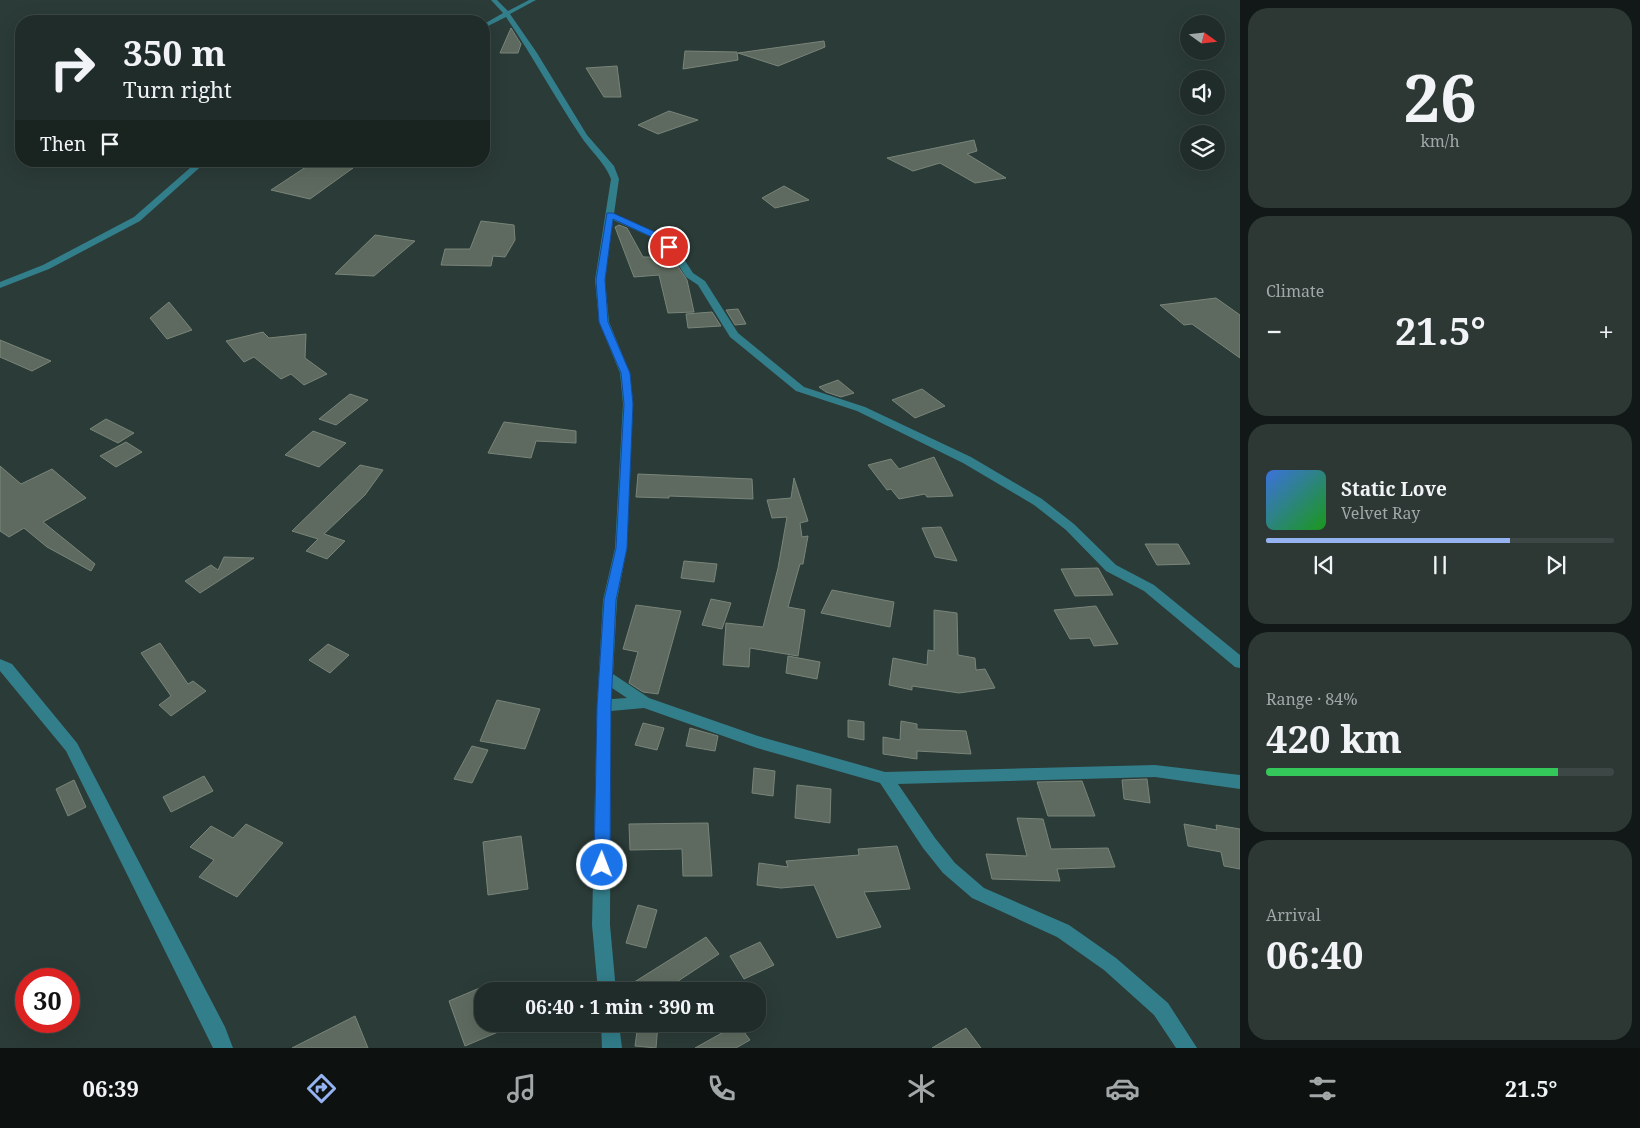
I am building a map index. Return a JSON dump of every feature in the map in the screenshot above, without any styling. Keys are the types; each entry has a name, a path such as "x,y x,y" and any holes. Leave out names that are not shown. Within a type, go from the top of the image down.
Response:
{"street":[{"path":"494,0 508,15 584,136 610,166 614,179 600,280 604,322 625,373 628,404 622,548 610,600 604,706 601,925 606,982"},
{"path":"490,23 534,0"},
{"path":"0,285 64,258 137,219 196,167"},
{"path":"610,215 661,238 677,255 689,275 702,283 734,335 800,389 861,409 967,460 1038,502 1070,527 1111,568 1149,588 1240,663"},
{"path":"0,664 7,668 72,747 218,1034 223,1048"},
{"path":"607,676 644,702 757,742 885,778 1126,770 1155,771 1240,782"},
{"path":"604,706 644,702"},
{"path":"885,778 928,843 956,874 978,893 1063,931 1110,964 1161,1009 1187,1048"},
{"path":"611,1032 612,1048"}],"building":[{"path":"511,28 521,44 518,53 500,53"},
{"path":"824,41 825,47 778,66 738,53"},
{"path":"685,51 737,52 738,60 683,69"},
{"path":"617,66 621,97 604,97 586,68"},
{"path":"669,111 698,120 658,134 638,125"},
{"path":"974,140 977,151 967,154 1006,178 975,183 940,163 913,171 887,158"},
{"path":"306,167 353,168 310,199 271,190"},
{"path":"784,186 809,200 775,208 762,198"},
{"path":"481,221 514,225 515,240 505,257 493,256 491,266 441,265 445,249 470,249"},
{"path":"619,225 627,228 643,257 672,257 687,280 694,312 668,313 659,275 634,277 615,227"},
{"path":"375,235 415,241 374,276 335,274"},
{"path":"1216,298 1240,315 1240,358 1192,324 1184,325 1160,305"},
{"path":"169,302 192,330 167,339 150,318"},
{"path":"738,309 746,324 735,325 726,310"},
{"path":"712,312 721,326 688,328 686,314"},
{"path":"263,332 269,338 306,334 305,358 327,374 304,385 291,374 281,379 254,357 244,362 226,341"},
{"path":"0,340 51,361 32,371 0,357"},
{"path":"838,380 854,393 841,397 826,392 819,387"},
{"path":"922,389 945,406 915,418 892,400"},
{"path":"350,394 368,400 336,425 319,419"},
{"path":"106,419 134,433 118,443 90,429"},
{"path":"504,422 576,431 576,443 536,441 531,458 488,453"},
{"path":"313,431 346,443 319,467 285,455"},
{"path":"126,442 142,452 116,467 100,456"},
{"path":"934,457 953,496 927,497 925,494 899,499 891,489 887,490 868,465 891,459 899,469"},
{"path":"360,465 383,470 365,495 324,534 345,541 327,559 306,551 318,539 292,531"},
{"path":"0,466 21,484 52,469 86,498 43,522 95,564 91,571 47,547 24,528 9,537 0,531"},
{"path":"638,474 752,479 753,499 669,496 669,498 636,497"},
{"path":"794,478 808,521 800,523 802,537 808,536 803,564 800,564 788,607 805,610 798,656 750,648 749,667 723,665 726,623 763,627 778,568 787,517 772,518 767,500 791,498"},
{"path":"941,527 957,561 935,557 922,528"},
{"path":"1145,544 1178,544 1190,564 1157,565"},
{"path":"224,557 254,558 200,593 185,581 211,565 218,570"},
{"path":"684,561 717,564 714,582 681,578"},
{"path":"1098,568 1113,595 1075,596 1061,569"},
{"path":"832,590 894,602 890,627 821,613"},
{"path":"711,599 731,603 722,629 702,625"},
{"path":"636,605 681,611 658,694 643,692 629,683 638,652 623,649"},
{"path":"1096,606 1118,644 1094,646 1090,638 1070,639 1054,610"},
{"path":"934,610 957,613 958,655 975,658 976,670 985,669 995,688 959,693 912,686 912,690 889,685 893,658 927,665 928,650 934,651"},
{"path":"160,643 188,684 193,681 206,691 171,716 159,705 171,696 141,653"},
{"path":"328,644 349,655 330,673 309,660"},
{"path":"788,656 820,662 817,679 786,673"},
{"path":"497,700 540,709 525,749 480,741"},
{"path":"848,720 864,722 864,740 848,737"},
{"path":"901,721 917,724 917,729 966,731 971,754 917,751 917,759 883,754 883,737 900,740"},
{"path":"643,723 664,728 657,750 635,745"},
{"path":"690,728 718,736 715,751 686,746"},
{"path":"472,746 488,750 472,783 454,779"},
{"path":"754,768 775,771 773,796 752,793"},
{"path":"204,776 213,791 171,812 163,797"},
{"path":"1147,779 1150,803 1124,799 1122,780"},
{"path":"74,780 86,807 68,816 56,789"},
{"path":"1082,781 1095,816 1048,816 1037,782"},
{"path":"797,785 831,789 830,823 795,818"},
{"path":"1017,818 1043,819 1051,849 1108,848 1115,867 1057,869 1060,881 992,879 986,854 1027,856"},
{"path":"708,823 712,876 683,876 682,849 630,850 629,824"},
{"path":"246,824 283,843 237,897 199,877 214,860 190,847 211,826 233,838"},
{"path":"1184,824 1217,830 1216,825 1240,829 1240,869 1224,866 1221,852 1188,846"},
{"path":"521,836 528,889 488,895 483,842"},
{"path":"897,846 910,889 864,892 881,927 837,938 814,885 781,888 757,885 759,863 788,867 786,861 859,855 858,849"},
{"path":"638,905 657,910 646,948 626,943"},
{"path":"706,937 719,954 677,982 634,982"},
{"path":"760,942 774,965 744,979 730,956"},
{"path":"474,990 474,1032 498,1032 465,1046 449,1001"},
{"path":"355,1016 368,1048 292,1048"},
{"path":"966,1028 981,1048 932,1048"},
{"path":"637,1032 657,1032 656,1048 635,1046"},
{"path":"724,1032 744,1032 750,1040 736,1048 695,1048"}],"route":[{"path":"602,865 604,706 610,600 622,548 628,404 625,373 604,322 600,280 610,215 661,238 669,247"}]}
